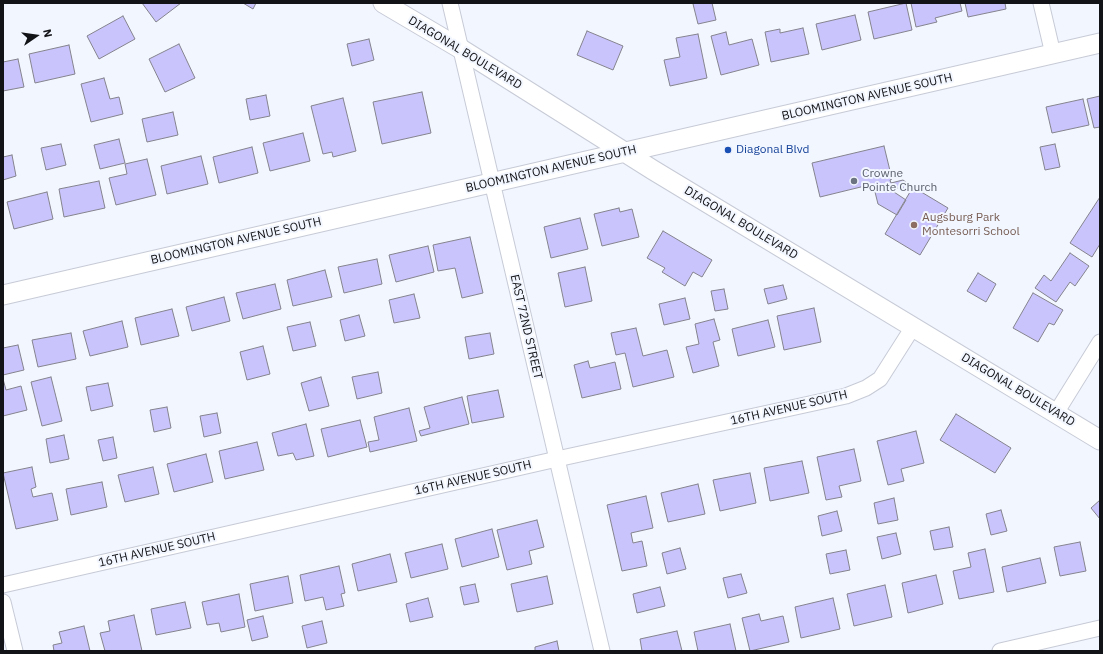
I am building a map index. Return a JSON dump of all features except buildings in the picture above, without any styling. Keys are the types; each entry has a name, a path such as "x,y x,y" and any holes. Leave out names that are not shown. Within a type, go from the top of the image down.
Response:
{"street":[{"name":"DIAGONAL BOULEVARD","path":"382,3 461,49 654,170 1100,440"},
{"name":"EAST 72ND STREET","path":"450,3 602,651"},
{"path":"1041,3 1053,54"},
{"name":"BLOOMINGTON AVENUE SOUTH","path":"3,295 1100,43"},
{"name":"16TH AVENUE SOUTH","path":"3,585 557,459 846,396 866,388 880,379 913,327"},
{"path":"1056,413 1100,342"},
{"path":"3,602 15,651"},
{"path":"1000,651 1100,628"}],"place":[{"name":"Diagonal Blvd","path":"728,150"},
{"name":"Crowne Pointe Church","path":"854,181"},
{"name":"Augsburg Park Montesorri School","path":"914,225"}]}
